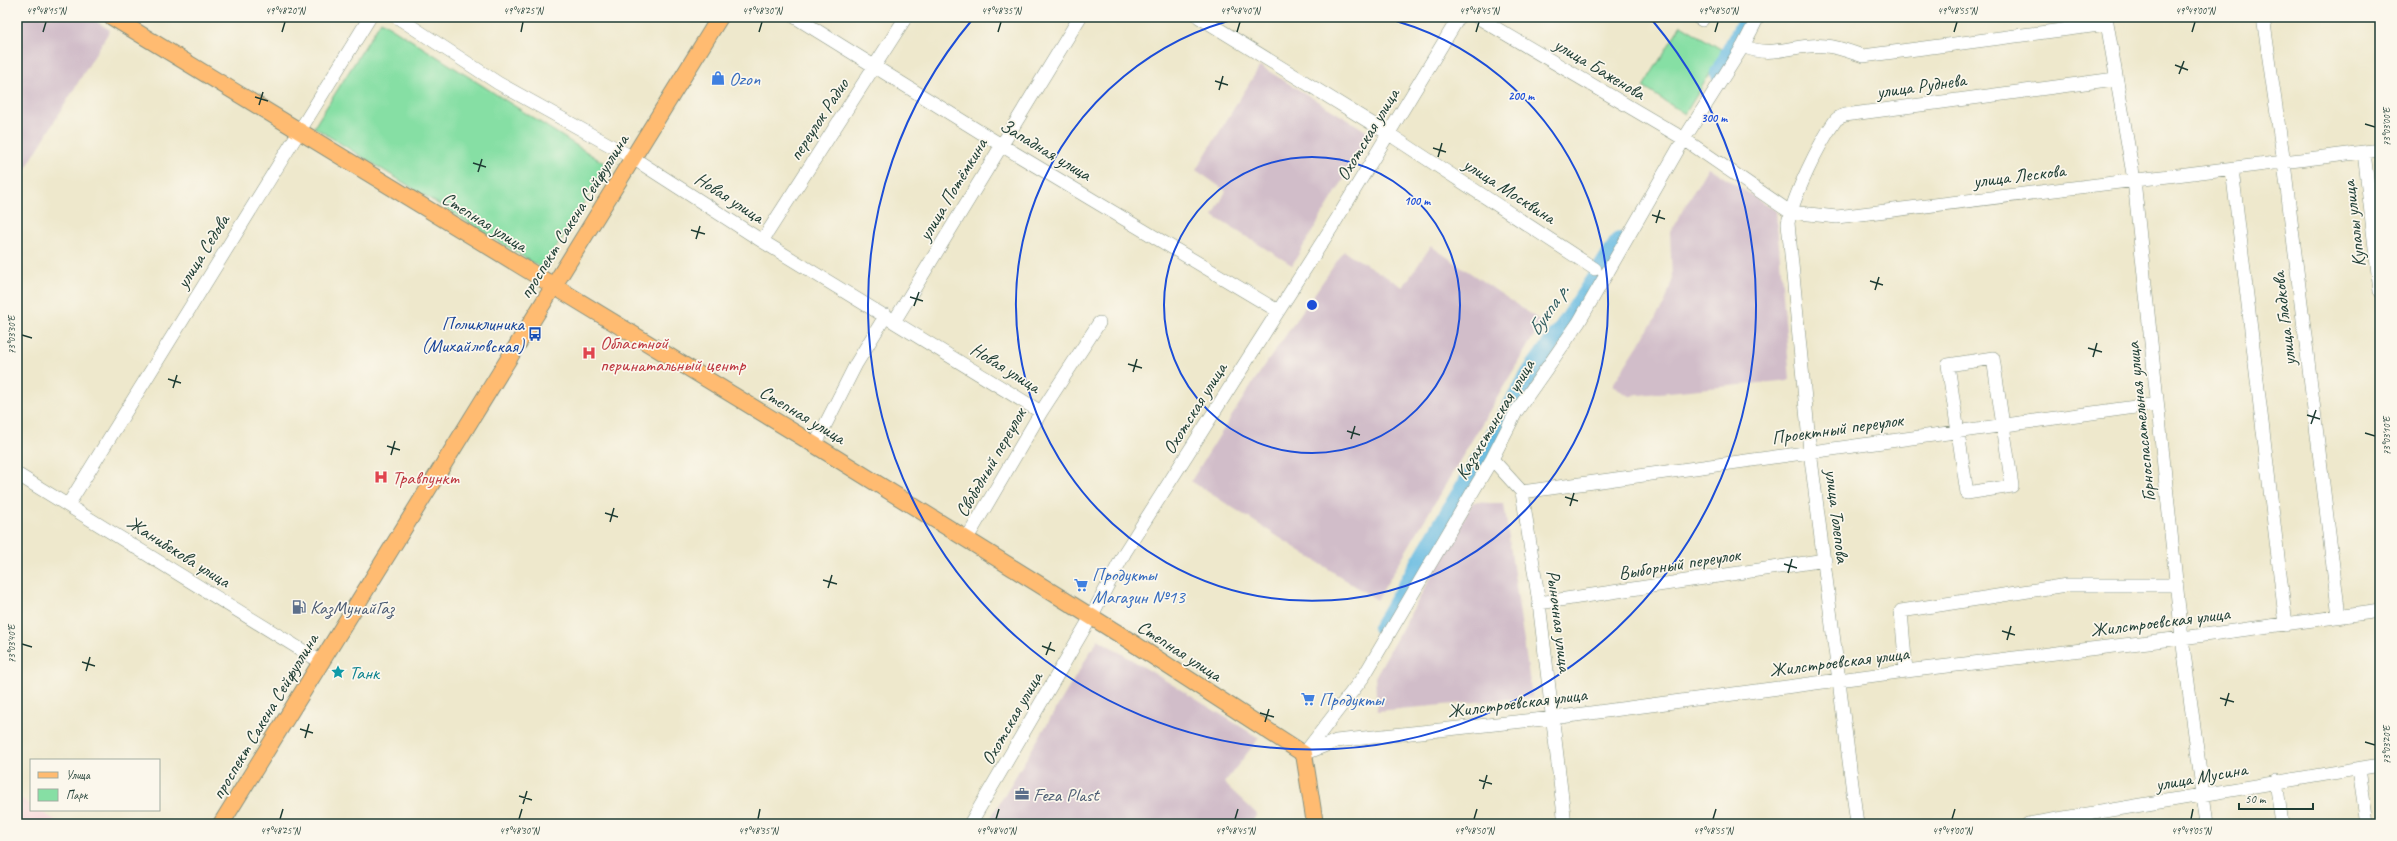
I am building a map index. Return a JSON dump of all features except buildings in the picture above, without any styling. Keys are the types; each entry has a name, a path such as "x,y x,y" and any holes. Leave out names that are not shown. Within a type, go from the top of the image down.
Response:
{"main road":[{"name":"Степная улица","path":"112,17 814,445 1091,617 1304,754"},
{"name":"проспект Сакена Сейфуллина","path":"221,824 720,17"},
{"path":"1304,754 1315,824"}],"street":[{"name":"улица Седова","path":"68,505 370,17"},
{"name":"Новая улица","path":"397,17 498,83 633,158 762,241 891,318 1041,412"},
{"name":"Западная улица","path":"796,17 1001,145 1278,311"},
{"name":"переулок Радио","path":"762,241 906,17"},
{"name":"улица Потёмкина","path":"814,445 856,364 891,318 1080,17"},
{"name":"улица Москвина","path":"1199,17 1389,134 1595,269"},
{"name":"Охотская улица","path":"970,824 1091,617 1125,552 1389,134 1459,17"},
{"name":"улица Баженова","path":"1477,17 1684,139"},
{"name":"Казахстанская улица","path":"1304,754 1364,676 1492,459 1516,412 1583,316 1684,139 1743,46 1758,17"},
{"name":"улица Гладкова","path":"2263,17 2284,163 2339,616"},
{"path":"1743,46 1755,52 1773,52 1826,45 1863,56 2107,21"},
{"name":"Горноспасательная улица","path":"2107,21 2115,79 2134,180 2182,638 2207,824"},
{"name":"улица Руднева","path":"1790,212 1814,159 1836,120 1845,114 2115,79"},
{"name":"улица Лескова","path":"1684,139 1790,212 1837,217 2380,150"},
{"name":"Купалы улица","path":"2364,152 2380,291"},
{"path":"2232,169 2286,625"},
{"name":"улица Толепова","path":"1790,212 1788,223 1810,451 1857,824"},
{"name":"Свободный переулок","path":"966,540 1041,412 1099,323"},
{"path":"1993,358 2012,486 1968,493 1958,430 1948,365 1993,358"},
{"name":"Проектный переулок","path":"1522,492 1958,430 2157,404"},
{"path":"1492,459 1522,492"},
{"name":"Жанибекова улица","path":"17,474 321,662"},
{"name":"Рыночная улица","path":"1522,492 1539,604 1565,824"},
{"name":"Выборный переулок","path":"1539,604 1824,560"},
{"path":"1906,671 1901,611 2068,585 2177,585"},
{"name":"Жилстроевская улица","path":"1304,754 1336,741 1553,718 1906,671 2286,625 2380,611"},
{"name":"улица Мусина","path":"2028,824 2203,795 2276,781 2380,765"},
{"path":"2359,769 2367,824"},
{"path":"2276,781 2282,824"}],"shaded area":[{"path":"17,17 89,17 110,30 17,183"},
{"path":"1260,66 1371,134 1292,265 1213,216 1226,191 1196,170"},
{"path":"1708,167 1776,211 1790,380 1629,396 1612,386 1665,303 1672,280 1670,232"},
{"path":"1431,246 1542,322 1377,600 1191,481 1250,387 1344,251 1403,287"},
{"path":"1473,502 1504,504 1532,697 1377,711 1375,677"},
{"path":"1098,639 1259,738 1224,783 1257,814 1251,824 987,824"},
{"path":"17,796 30,804 30,811 41,811 61,824 17,824"}],"green space":[{"path":"381,21 607,165 543,269 314,127"},
{"path":"1681,25 1724,51 1685,114 1643,87"}],"waterway":[{"name":"Букпа р.","path":"1719,73 1748,17"},
{"name":"Букпа р.","path":"1382,627 1531,372 1569,319 1619,241"}],"place":[{"name":"Ozon","path":"718,78"},
{"name":"Поликлиника (Михайловская)","path":"535,334"},
{"name":"Областной перинатальный центр","path":"589,353"},
{"name":"Травпункт","path":"381,477"},
{"name":"Продукты Магазин №13","path":"1081,585"},
{"name":"КазМунайГаз","path":"299,607"},
{"name":"Танк","path":"338,672"},
{"name":"Продукты","path":"1308,699"},
{"name":"Feza Plast","path":"1022,794"}]}
